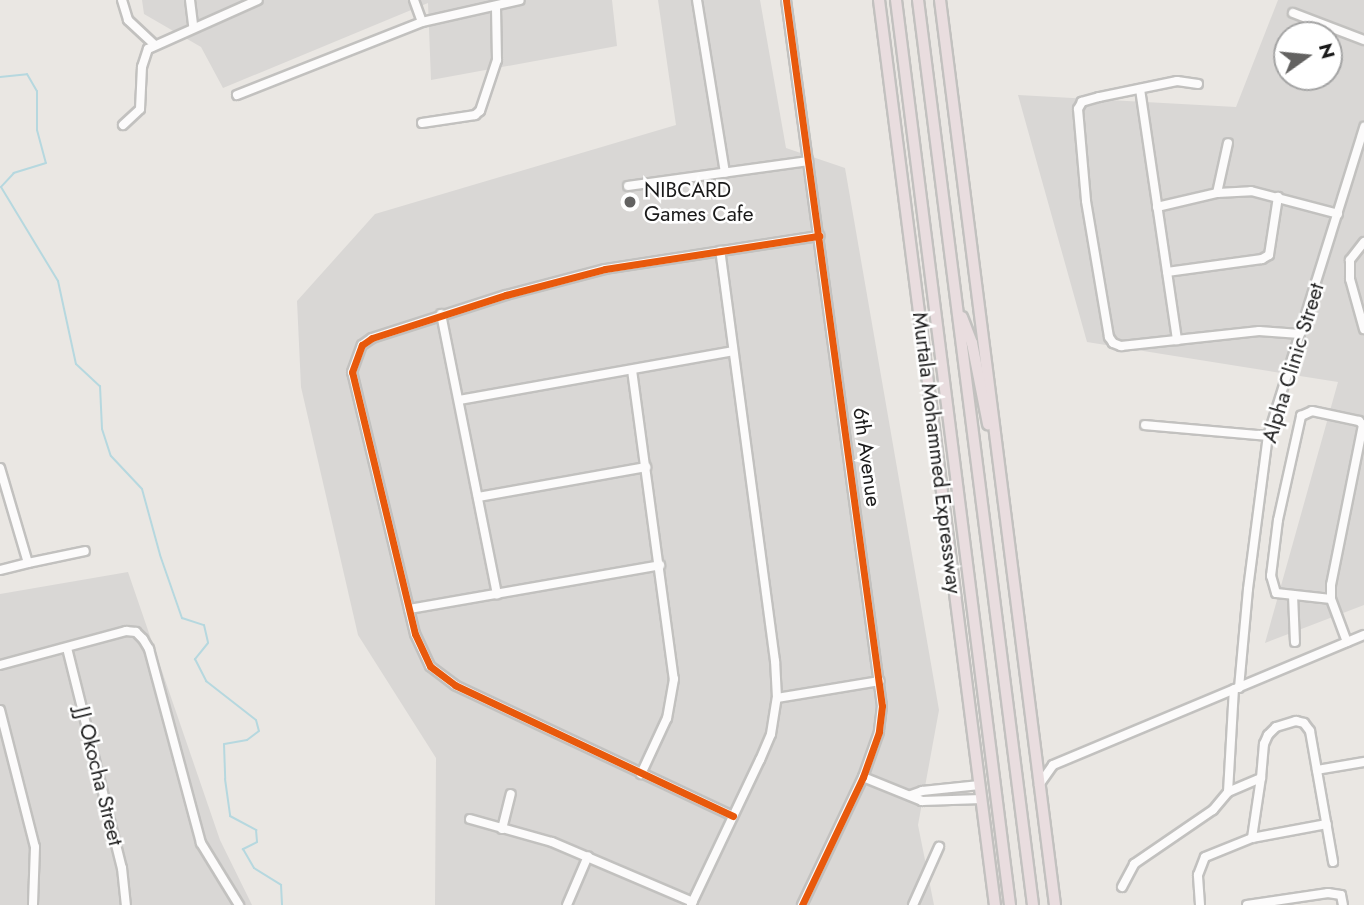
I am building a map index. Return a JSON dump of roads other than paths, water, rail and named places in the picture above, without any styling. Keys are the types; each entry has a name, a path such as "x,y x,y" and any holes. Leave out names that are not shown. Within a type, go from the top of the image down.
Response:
{"highway":[{"name":"Murtala Mohammed Expressway","path":"879,0 995,905"},
{"name":"Murtala Mohammed Expressway","path":"895,0 1010,905"},
{"name":"Murtala Mohammed Expressway","path":"918,0 1033,905"},
{"path":"940,0 1055,905"},
{"path":"956,301 972,343 986,417 999,464"},
{"path":"931,410 939,341"}],"street":[{"path":"122,0 128,20 154,44"},
{"path":"190,0 193,26"},
{"path":"122,125 140,109 144,55 154,44 258,0"},
{"path":"414,0 422,22"},
{"path":"237,96 422,22 520,0"},
{"path":"697,0 725,173"},
{"name":"6th Avenue","path":"786,0 880,681 879,732 863,776 802,905"},
{"path":"422,124 475,115 480,111 497,60 496,6"},
{"path":"1293,13 1364,40"},
{"path":"1198,84 1177,81 1082,102 1077,109 1086,201 1105,317 1113,343 1136,345 1259,331 1300,334"},
{"path":"1140,89 1177,340"},
{"name":"Alpha Clinic Street","path":"1228,792 1248,589 1268,436 1364,127"},
{"path":"1217,193 1227,143"},
{"path":"628,186 808,161"},
{"path":"1157,207 1217,193 1251,191 1338,214"},
{"path":"1167,272 1262,259 1269,255 1278,197"},
{"path":"733,816 442,677 421,653 352,373 362,345 372,338 441,314 605,269 819,236"},
{"path":"1364,242 1350,261 1350,279 1364,329"},
{"path":"470,820 588,856 692,904 771,734 777,698 775,661 720,251"},
{"path":"441,314 497,593"},
{"path":"459,400 733,351"},
{"path":"632,370 674,679 667,718 641,774"},
{"path":"1331,599 1276,593 1271,576 1278,520 1301,416 1312,411 1359,421 1363,425 1331,585 1331,599 1347,642"},
{"path":"1145,425 1268,436"},
{"path":"478,497 646,467"},
{"path":"0,468 28,563"},
{"path":"0,570 85,551"},
{"path":"409,610 660,565"},
{"path":"1293,595 1295,642"},
{"path":"0,665 125,631 136,632 149,649 201,843 239,905"},
{"path":"1039,785 1053,765 1364,635"},
{"name":"JJ Okocha Street","path":"67,648 122,868 126,905"},
{"path":"777,698 880,681"},
{"path":"0,710 34,847 33,905"},
{"path":"1252,838 1264,744 1268,735 1276,727 1296,721 1304,723 1310,731 1333,862"},
{"path":"1035,756 1053,765"},
{"path":"1317,770 1364,762"},
{"path":"863,776 922,801 982,799"},
{"path":"1122,887 1134,864 1213,810 1228,792 1261,778"},
{"path":"911,796 922,791 980,785"},
{"path":"502,829 510,794"},
{"path":"1200,905 1198,875 1205,857 1252,838 1327,824"},
{"path":"913,905 939,847"},
{"path":"567,905 588,856"},
{"path":"1247,905 1298,901 1336,893 1341,895 1343,905"}],"waterway":[{"path":"0,77 27,74 37,91 37,130 46,163 14,173 1,187 58,281 76,364 100,386 102,429 111,456 142,489 160,555 182,618 204,625 208,643 195,659 206,681 256,720 259,731 247,740 224,744 230,816 256,830 257,842 243,849 254,868 281,885 282,905"}],"place":[{"name":"NIBCARD Games Cafe","path":"630,202"}]}
